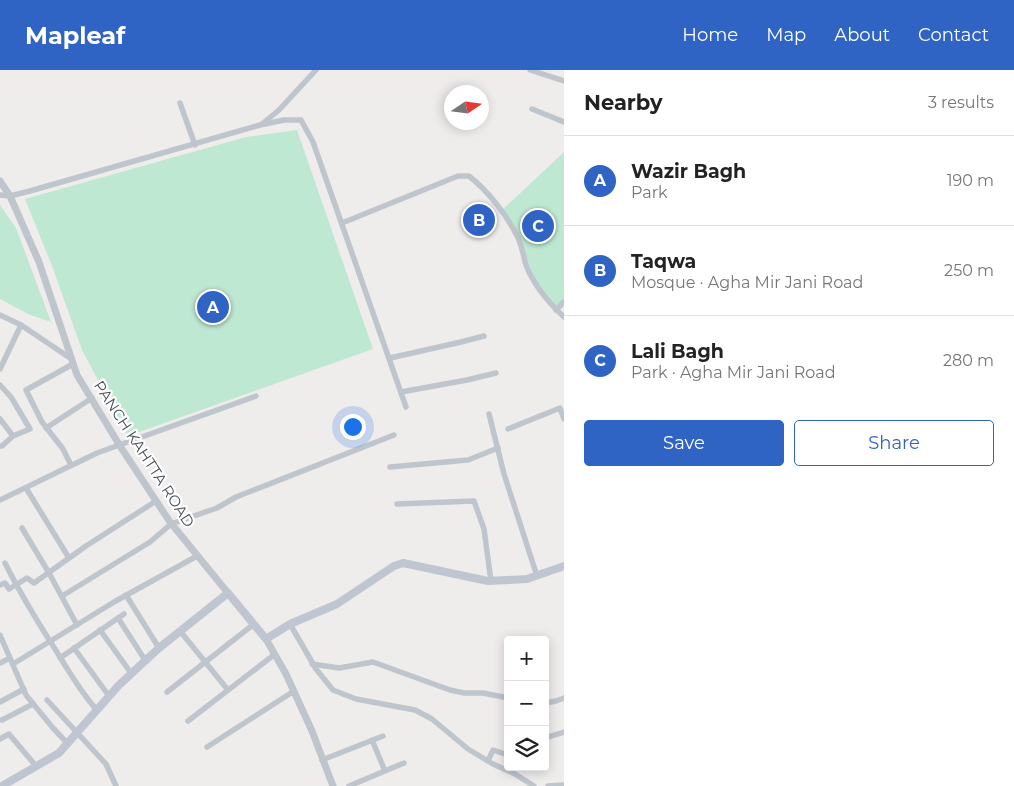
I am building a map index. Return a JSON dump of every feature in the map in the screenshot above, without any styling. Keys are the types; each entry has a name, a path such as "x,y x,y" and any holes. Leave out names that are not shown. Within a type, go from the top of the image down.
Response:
{"main road":[{"path":"266,639 290,624 337,604 394,566 404,563 491,581 517,580 537,576 564,566"},
{"path":"3,786 59,753 96,709 131,673 158,648 228,593"},
{"name":"PANCH KAHTTA ROAD","path":"228,593 266,639"}],"street":[{"path":"260,125 279,110 316,70"},
{"path":"530,70 564,81"},
{"path":"180,103 195,144"},
{"path":"532,109 564,122"},
{"path":"0,195 10,196 260,125 284,120 301,120 313,142 406,407"},
{"path":"342,223 458,176 469,176 488,194 518,236 526,265 539,290 564,317"},
{"name":"PANCH KAHTTA ROAD","path":"0,181 10,196 48,286 77,375 120,446 171,524 228,593"},
{"path":"556,310 564,302"},
{"path":"0,315 21,324 71,361 26,390 42,422 63,449 72,465"},
{"path":"0,369 21,324"},
{"path":"390,358 484,336"},
{"path":"401,392 496,373"},
{"path":"0,385 11,398 30,429 13,436 0,446"},
{"path":"0,500 97,453 256,396"},
{"path":"46,428 92,398"},
{"path":"508,429 560,408 564,419"},
{"path":"489,414 504,474 537,576"},
{"path":"0,419 13,436"},
{"path":"62,596 150,542 171,524 217,508 236,497 394,435"},
{"path":"390,467 468,460 498,448"},
{"path":"26,488 69,558"},
{"path":"0,585 5,583 9,589 26,578 34,583 156,501"},
{"path":"397,504 474,501 484,529 491,581"},
{"path":"22,528 77,625"},
{"path":"13,664 126,595 197,556"},
{"path":"5,563 50,642 82,693 96,709"},
{"path":"126,595 158,648"},
{"path":"60,658 124,614"},
{"path":"118,618 145,660"},
{"path":"167,692 254,624"},
{"path":"290,624 312,664 333,690 356,699 415,710 432,719 468,749 534,786"},
{"path":"100,630 131,673"},
{"path":"180,631 228,690"},
{"path":"0,634 24,689 34,704 68,744"},
{"name":"PANCH KAHTTA ROAD","path":"266,639 294,691 333,786"},
{"path":"74,648 109,696"},
{"path":"188,721 275,654"},
{"path":"0,663 10,658"},
{"path":"312,664 339,668 373,662 450,690 504,697"},
{"path":"0,702 24,689"},
{"path":"207,747 294,691"},
{"path":"549,703 564,698"},
{"path":"47,700 106,764 116,786"},
{"path":"2,720 34,704"},
{"path":"549,737 564,732"},
{"path":"0,740 9,734 36,766"},
{"path":"322,760 383,736"},
{"path":"372,740 384,771"},
{"path":"488,761 493,750 504,754"},
{"path":"349,786 404,763"},
{"path":"0,780 3,786"},
{"path":"548,786 564,785"}],"green space":[{"path":"297,130 373,349 128,436 82,350 52,266 25,199 246,137"},
{"path":"564,152 564,302 556,310 539,290 518,236 501,211"},
{"path":"0,205 16,228 51,322 28,314 0,299"}],"place":[{"name":"Taqwa","path":"479,220"},
{"name":"Lali Bagh","path":"538,226"},
{"name":"Wazir Bagh","path":"213,307"}]}
